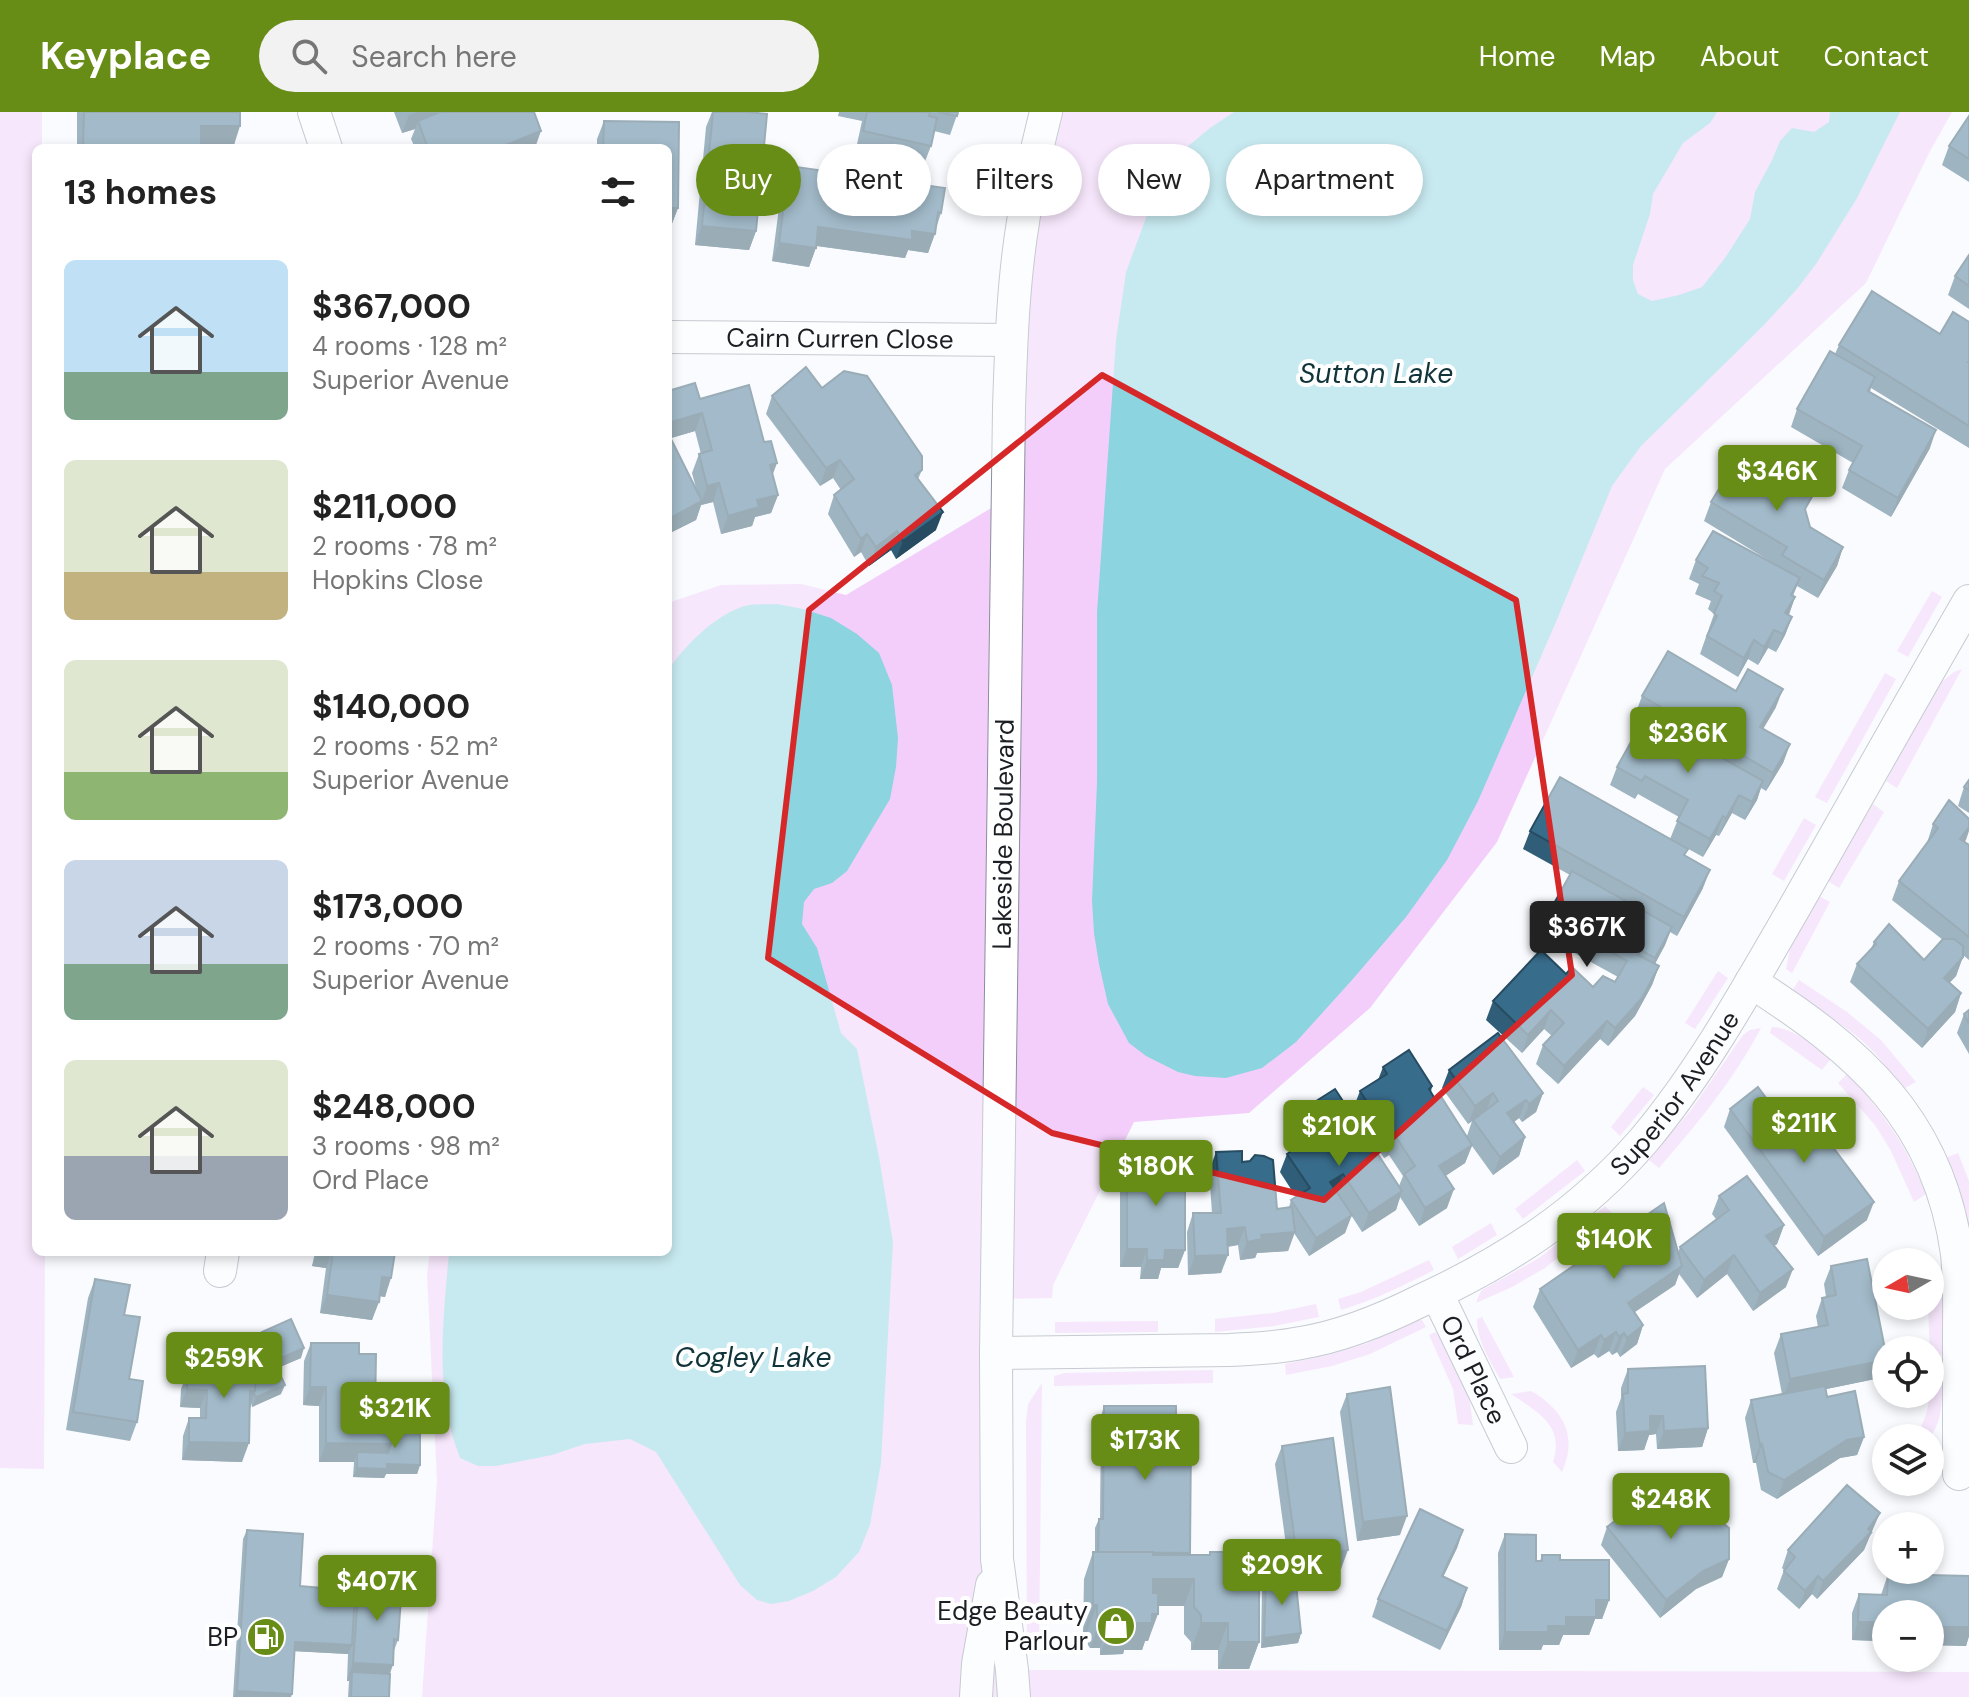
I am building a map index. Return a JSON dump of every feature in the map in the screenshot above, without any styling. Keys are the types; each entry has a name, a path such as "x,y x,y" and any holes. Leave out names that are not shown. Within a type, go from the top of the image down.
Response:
{"street":[{"path":"314,112 325,144"},
{"name":"Lakeside Boulevard","path":"1014,1697 997,1559 996,1353 1009,408 1011,340 1023,222 1046,112"},
{"name":"Cairn Curren Close","path":"672,337 1011,340"},
{"name":"Superior Avenue","path":"996,1353 1229,1350 1303,1343 1351,1331 1437,1294 1479,1273 1561,1219 1602,1184 1643,1141 1681,1092 1751,982 1965,616"},
{"path":"1751,982 1846,1050 1872,1075 1896,1102 1916,1132 1933,1168 1948,1212 1957,1255 1959,1474"},
{"name":"Ord Place","path":"1437,1294 1511,1447"},
{"name":"Lakeside Boulevard","path":"976,1697 978,1664 997,1559"}],"highlighted area":[{"path":"1102,375 1516,600 1572,975 1324,1200 1052,1133 768,958 809,610"}],"shaded area":[{"path":"0,112 42,112 42,144 32,144 32,1256 45,1256 44,1469 0,1468"},
{"path":"1046,112 1952,112 1866,283 1665,469 1497,842 1370,1008 1249,1113 1134,1122 1053,1285 1052,1298 997,1299 1013,1670 1969,1672 1969,1697 422,1697 437,1481 427,1274 429,1256 672,1256 672,602 721,585 801,584 846,595 1008,498 1036,216 1082,216 1082,144 1043,144"},
{"path":"1932,591 1942,597 1908,657 1897,651"},
{"path":"1962,669 1897,788 1886,781 1938,685"},
{"path":"1885,673 1896,679 1827,803 1815,797"},
{"path":"1873,804 1884,812 1839,888 1828,881"},
{"path":"1804,818 1816,825 1784,881 1772,874"},
{"path":"1819,896 1830,902 1792,973 1786,969 1790,949"},
{"path":"1718,971 1728,978 1695,1029 1685,1023"},
{"path":"1799,980 1847,1012 1881,1040 1916,1082 1905,1088 1859,1038 1828,1015 1804,1004 1792,991"},
{"path":"1772,1027 1796,1034 1831,1059 1822,1070 1770,1033"},
{"path":"1761,1028 1726,1084 1659,1168 1649,1160 1691,1110 1743,1035"},
{"path":"1847,1074 1872,1101 1911,1161 1926,1194 1914,1202 1891,1151 1875,1125 1838,1083"},
{"path":"1643,1087 1654,1095 1620,1136 1611,1127"},
{"path":"1958,1153 1969,1181 1969,1232 1955,1179 1945,1158"},
{"path":"1577,1160 1585,1171 1523,1219 1515,1209"},
{"path":"1605,1206 1613,1214 1545,1268 1476,1303 1482,1290 1539,1258"},
{"path":"1491,1223 1497,1235 1458,1259 1452,1247"},
{"path":"1429,1260 1434,1270 1341,1310 1338,1299 1361,1292"},
{"path":"1316,1304 1319,1317 1274,1326 1215,1332 1215,1319 1273,1313"},
{"path":"1482,1317 1514,1377 1500,1379 1488,1358 1478,1327 1477,1319"},
{"path":"1422,1320 1426,1327 1370,1354 1332,1366 1286,1375 1285,1364 1365,1344"},
{"path":"1929,1320 1943,1320 1942,1336 1929,1336"},
{"path":"1158,1321 1158,1332 1055,1333 1055,1322"},
{"path":"1435,1332 1468,1388 1473,1425 1458,1424 1453,1389 1429,1335"},
{"path":"1213,1370 1213,1383 1054,1386 1054,1376 1064,1373"},
{"path":"1042,1383 1039,1652 1027,1646 1026,1422 1028,1404"},
{"path":"1531,1391 1560,1415 1565,1425 1569,1447 1562,1472 1553,1462 1556,1449 1552,1429 1539,1414 1511,1394"},
{"path":"1928,1408 1941,1408 1937,1424 1923,1422"}],"water":[{"name":"Sutton Lake","path":"1234,112 1717,112 1710,123 1683,143 1653,194 1650,214 1633,265 1633,280 1638,294 1652,301 1702,287 1750,219 1755,192 1780,141 1792,128 1814,132 1829,122 1830,112 1900,112 1856,200 1797,289 1641,446 1612,486 1478,801 1447,860 1406,917 1296,1042 1262,1068 1226,1078 1178,1072 1146,1056 1129,1043 1108,1004 1094,933 1092,901 1097,783 1097,613 1116,340 1126,272 1147,216 1210,216 1210,144 1191,144"},
{"name":"Cogley Lake","path":"777,604 831,618 879,653 892,685 898,738 890,799 847,871 832,883 814,889 804,902 802,924 817,948 841,1033 857,1049 893,1242 881,1463 870,1525 859,1552 836,1577 813,1591 789,1601 771,1604 757,1600 740,1585 656,1452 630,1439 585,1444 552,1455 496,1466 478,1466 460,1458 446,1408 442,1356 449,1256 672,1256 672,665 718,619 743,606"}],"building":[{"path":"84,112 240,112 240,126 201,126 201,144 83,144"},
{"path":"440,112 534,112 541,131 508,144 427,144 418,121"},
{"path":"713,112 767,114 764,144 710,144"},
{"path":"867,112 930,112 929,116 937,118 931,146 863,131"},
{"path":"1969,116 1969,159 1949,146"},
{"path":"604,121 679,122 678,208 672,208 672,144 603,144"},
{"path":"801,168 817,170 817,216 931,216 931,186 945,188 935,234 912,231 912,240 818,227 816,248 779,243 783,216 801,216"},
{"path":"703,216 757,216 756,231 702,226"},
{"path":"1969,255 1969,286 1955,276"},
{"path":"1872,291 1940,334 1953,312 1969,322 1969,426 1839,345"},
{"path":"1830,351 1875,377 1868,391 1936,430 1898,498 1849,470 1862,446 1797,409"},
{"path":"806,367 822,388 844,371 867,376 922,456 922,470 915,475 943,512 903,541 897,531 876,547 867,534 861,539 834,495 854,479 840,460 826,468 772,396"},
{"path":"695,383 700,399 749,385 764,442 771,441 777,463 770,465 778,495 757,500 759,507 728,516 719,483 707,486 699,454 712,450 702,413 672,422 672,390"},
{"path":"672,441 702,501 672,517"},
{"path":"1750,449 1782,468 1774,482 1785,489 1790,482 1813,495 1805,509 1810,527 1843,547 1824,580 1782,555 1787,547 1711,502 1725,479 1731,482"},
{"path":"1713,531 1800,578 1791,595 1795,597 1785,613 1792,617 1783,634 1774,630 1764,647 1754,640 1744,658 1707,636 1722,596 1714,591 1719,583 1702,576 1708,568 1696,560"},
{"path":"1668,651 1736,691 1748,669 1783,689 1760,727 1790,744 1773,773 1642,696"},
{"path":"1646,715 1763,781 1752,802 1739,795 1710,839 1677,821 1688,800 1645,776 1642,781 1617,767"},
{"path":"1560,777 1688,849 1684,855 1710,870 1684,917 1530,831"},
{"path":"1949,800 1969,819 1969,827 1960,839 1969,845 1969,937 1899,881 1938,828 1933,824"},
{"path":"1572,871 1672,927 1655,958 1641,950 1638,955 1659,966 1642,998 1615,1028 1607,1021 1564,1066 1543,1045 1564,1023 1551,1010 1528,1035 1493,1001 1541,950 1566,974 1572,967 1593,987 1603,976 1615,982 1627,961 1547,916"},
{"path":"1889,924 1924,960 1943,939 1954,939 1963,946 1963,957 1944,978 1961,993 1928,1029 1857,964"},
{"path":"1498,1033 1543,1093 1529,1104 1526,1100 1507,1113 1525,1137 1500,1157 1473,1120 1498,1101 1493,1093 1475,1106 1449,1070"},
{"path":"1409,1050 1432,1086 1429,1089 1435,1099 1440,1095 1472,1145 1439,1166 1454,1189 1425,1208 1404,1174 1415,1166 1396,1137 1391,1140 1360,1091 1387,1074 1383,1067"},
{"path":"1758,1087 1795,1137 1814,1122 1874,1202 1824,1237 1730,1109"},
{"path":"1335,1089 1402,1191 1369,1213 1343,1174 1330,1182 1352,1215 1316,1238 1291,1200 1310,1188 1287,1154 1326,1128 1310,1105"},
{"path":"1242,1151 1242,1162 1250,1161 1255,1155 1273,1160 1277,1209 1292,1207 1295,1232 1261,1235 1262,1239 1247,1242 1245,1227 1227,1229 1228,1255 1195,1256 1193,1213 1221,1213 1216,1152"},
{"path":"1127,1163 1185,1163 1185,1250 1165,1250 1164,1260 1147,1260 1147,1249 1127,1249"},
{"path":"1747,1176 1784,1225 1766,1236 1793,1269 1760,1293 1734,1255 1704,1280 1680,1247 1729,1210 1719,1196"},
{"path":"1664,1203 1682,1266 1628,1303 1643,1325 1627,1338 1624,1333 1619,1337 1616,1332 1604,1340 1601,1335 1578,1350 1540,1289"},
{"path":"332,1256 394,1256 391,1278 382,1277 379,1302 327,1295"},
{"path":"1867,1259 1872,1284 1872,1320 1879,1320 1882,1336 1872,1336 1872,1363 1790,1379 1781,1334 1828,1325 1822,1298 1836,1295 1831,1266"},
{"path":"95,1279 130,1285 124,1315 140,1317 129,1379 143,1381 137,1422 73,1412"},
{"path":"291,1319 304,1348 274,1361 285,1385 256,1397 256,1371 250,1371 251,1364 272,1355 262,1332"},
{"path":"311,1343 359,1343 359,1354 376,1354 375,1412 391,1412 391,1444 326,1443 326,1387 310,1387"},
{"path":"206,1356 251,1357 250,1371 256,1371 255,1391 250,1391 249,1443 189,1442 189,1418 206,1418 207,1390 187,1389 188,1371 206,1371"},
{"path":"1705,1366 1708,1428 1664,1431 1663,1416 1650,1416 1650,1431 1625,1433 1623,1394 1628,1393 1628,1369"},
{"path":"1825,1386 1827,1397 1855,1391 1864,1437 1847,1440 1784,1480 1768,1472 1751,1400"},
{"path":"1390,1387 1407,1516 1363,1522 1347,1394"},
{"path":"1104,1406 1176,1406 1176,1437 1191,1436 1190,1553 1098,1552 1099,1519 1103,1519"},
{"path":"391,1425 420,1426 420,1465 387,1464 387,1469 357,1468 357,1452 388,1453"},
{"path":"1333,1438 1348,1550 1297,1557 1282,1446"},
{"path":"1847,1485 1879,1512 1872,1512 1872,1524 1868,1529 1871,1532 1823,1581 1818,1576 1805,1591 1784,1571 1795,1557 1788,1550"},
{"path":"1661,1486 1685,1518 1702,1506 1729,1528 1729,1559 1703,1571 1666,1600 1607,1527"},
{"path":"1420,1509 1463,1530 1442,1576 1467,1588 1447,1631 1378,1599"},
{"path":"247,1530 303,1534 300,1586 355,1591 352,1645 295,1642 292,1694 237,1691"},
{"path":"1505,1534 1536,1535 1536,1561 1542,1561 1542,1555 1560,1555 1560,1560 1609,1560 1609,1600 1596,1600 1596,1617 1566,1617 1566,1626 1548,1626 1548,1632 1505,1632"},
{"path":"1093,1552 1210,1555 1210,1552 1259,1552 1259,1642 1228,1642 1228,1623 1201,1623 1201,1615 1194,1607 1194,1579 1153,1579 1153,1593 1158,1593 1158,1614 1152,1614 1152,1623 1110,1627 1110,1620 1100,1621 1097,1618 1097,1605 1093,1605"},
{"path":"1295,1574 1301,1633 1264,1638 1266,1579"},
{"path":"1944,1575 1969,1576 1969,1627 1944,1627 1944,1600 1872,1600 1872,1622 1858,1622 1859,1594 1887,1595 1888,1584 1944,1584"},
{"path":"359,1582 402,1584 393,1665 353,1663"},
{"path":"352,1672 390,1674 389,1697 351,1697"}],"place":[{"name":"Edge Beauty Parlour","path":"1116,1626"},
{"name":"BP","path":"266,1637"}]}
